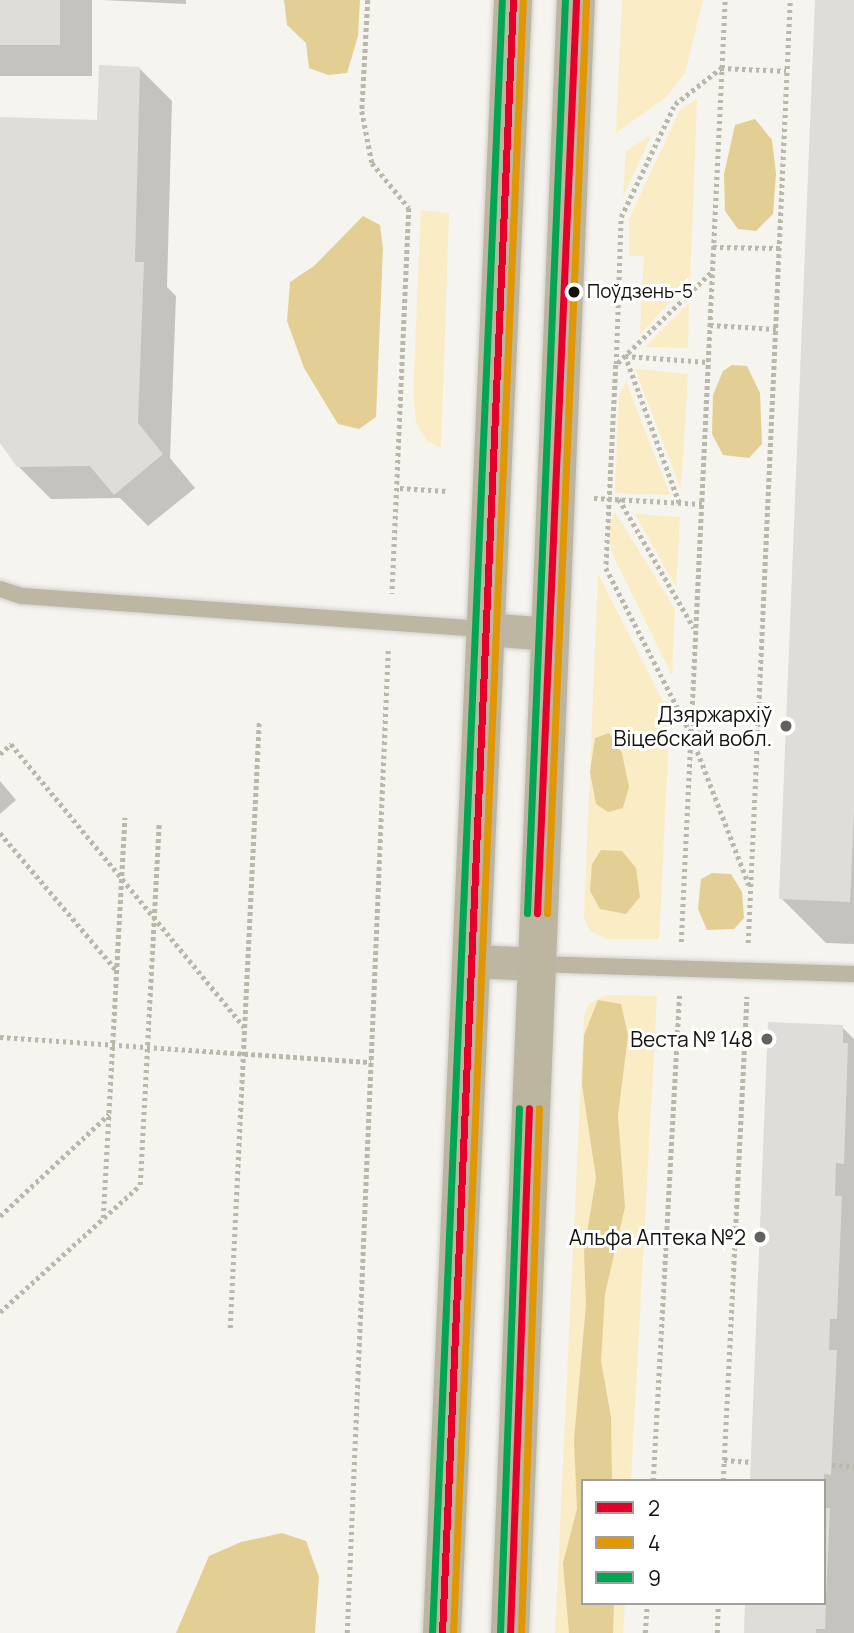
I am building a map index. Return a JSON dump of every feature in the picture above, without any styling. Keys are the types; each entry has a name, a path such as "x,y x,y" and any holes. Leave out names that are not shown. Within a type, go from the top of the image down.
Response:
{"main road":[{"path":"442,1633 474,961 485,629 513,0"},
{"path":"510,1633 576,0"}],"street":[{"path":"485,629 550,634"},
{"path":"474,961 535,964"}],"lane":[{"path":"0,589 22,596 390,620 485,629"},
{"path":"535,964 854,974"}],"path":[{"path":"347,1633 390,620 400,488 409,208 372,163 362,111 368,0"},
{"path":"653,1479 680,969 725,0"},
{"path":"723,1479 790,0"},
{"path":"750,888 690,732 606,568 608,499 621,217 675,104 721,68 786,71"},
{"path":"713,247 780,248"},
{"path":"616,365 712,273"},
{"path":"710,325 776,328"},
{"path":"625,356 708,362"},
{"path":"625,356 679,503"},
{"path":"400,488 446,491"},
{"path":"586,498 702,504"},
{"path":"618,499 695,629"},
{"path":"230,1328 259,722"},
{"path":"690,732 757,736"},
{"path":"0,754 11,744 245,1028"},
{"path":"103,1218 125,818"},
{"path":"0,1312 140,1185 159,822"},
{"path":"0,833 117,971"},
{"path":"0,1037 371,1062"},
{"path":"0,1216 109,1113"},
{"path":"724,1460 751,1462"},
{"path":"832,1465 854,1466"},
{"path":"645,1633 647,1605"},
{"path":"716,1633 718,1605"}],"shaded area":[{"path":"284,0 360,0 358,36 347,73 328,75 309,68 306,43 287,25"},
{"path":"622,0 703,0 685,73 666,97 616,133"},
{"path":"697,99 690,281 640,334 644,256 629,256 629,219 680,110"},
{"path":"755,119 772,140 776,174 773,214 756,231 738,229 725,211 724,174 735,125"},
{"path":"652,134 623,197 626,151"},
{"path":"421,210 449,213 441,448 426,440 416,422 413,394"},
{"path":"363,216 380,225 383,248 376,417 359,429 338,424 304,368 287,321 290,282 314,266"},
{"path":"689,303 688,348 645,347"},
{"path":"732,365 747,366 760,393 762,444 749,458 723,455 712,434 713,395 723,371"},
{"path":"635,369 688,374 681,489"},
{"path":"626,382 670,495 615,493 619,395"},
{"path":"615,512 675,609 672,676 612,553 609,527"},
{"path":"635,514 680,517 676,587"},
{"path":"598,574 670,715 659,939 607,939 590,931 584,918"},
{"path":"609,733 622,753 629,787 623,808 608,812 596,804 590,772 595,738"},
{"path":"601,850 622,851 636,868 640,897 626,914 600,909 590,891 592,864"},
{"path":"712,873 731,874 742,892 744,918 734,929 707,930 698,909 701,879"},
{"path":"606,995 657,996 631,1479 581,1479 581,1605 625,1605 623,1633 555,1633 584,1016 589,1004"},
{"path":"598,1000 621,1004 628,1035 618,1116 625,1207 605,1294 601,1361 611,1417 612,1479 581,1479 581,1605 614,1605 613,1633 569,1633 563,1563 577,1509 574,1439 586,1305 584,1251 596,1178 582,1085 584,1035"},
{"path":"282,1533 306,1541 319,1577 315,1633 176,1633 209,1556 241,1542"}],"building":[{"path":"0,0 60,0 60,45 0,45"},
{"path":"815,0 854,0 854,810 850,902 779,899"},
{"path":"99,65 140,67 135,262 144,262 138,423 163,454 114,495 90,466 17,467 0,443 0,117 97,120"},
{"path":"768,1022 843,1025 843,1043 848,1043 844,1164 836,1163 835,1196 842,1196 837,1319 830,1319 829,1350 837,1350 831,1475 824,1474 824,1479 750,1479"},
{"path":"826,1508 830,1508 826,1599"},
{"path":"745,1605 826,1605 825,1629 816,1629 816,1633 744,1633"}],"transit line":[{"name":"9","path":"432,1633 502,0"},
{"name":"2","path":"442,1633 513,0"},
{"name":"4","path":"453,1633 523,0"},
{"name":"9","path":"527,913 565,0"},
{"name":"2","path":"537,913 576,0"},
{"name":"4","path":"547,913 586,0"},
{"name":"9","path":"500,1633 519,1108"},
{"name":"2","path":"510,1633 529,1108"},
{"name":"4","path":"521,1633 539,1108"}],"place":[{"name":"Поўдзень-5","path":"574,292"},
{"name":"Дзяржархіў Віцебскай вобл.","path":"786,726"},
{"name":"Веста № 148","path":"767,1039"},
{"name":"Альфа Аптека №2","path":"760,1237"}]}
